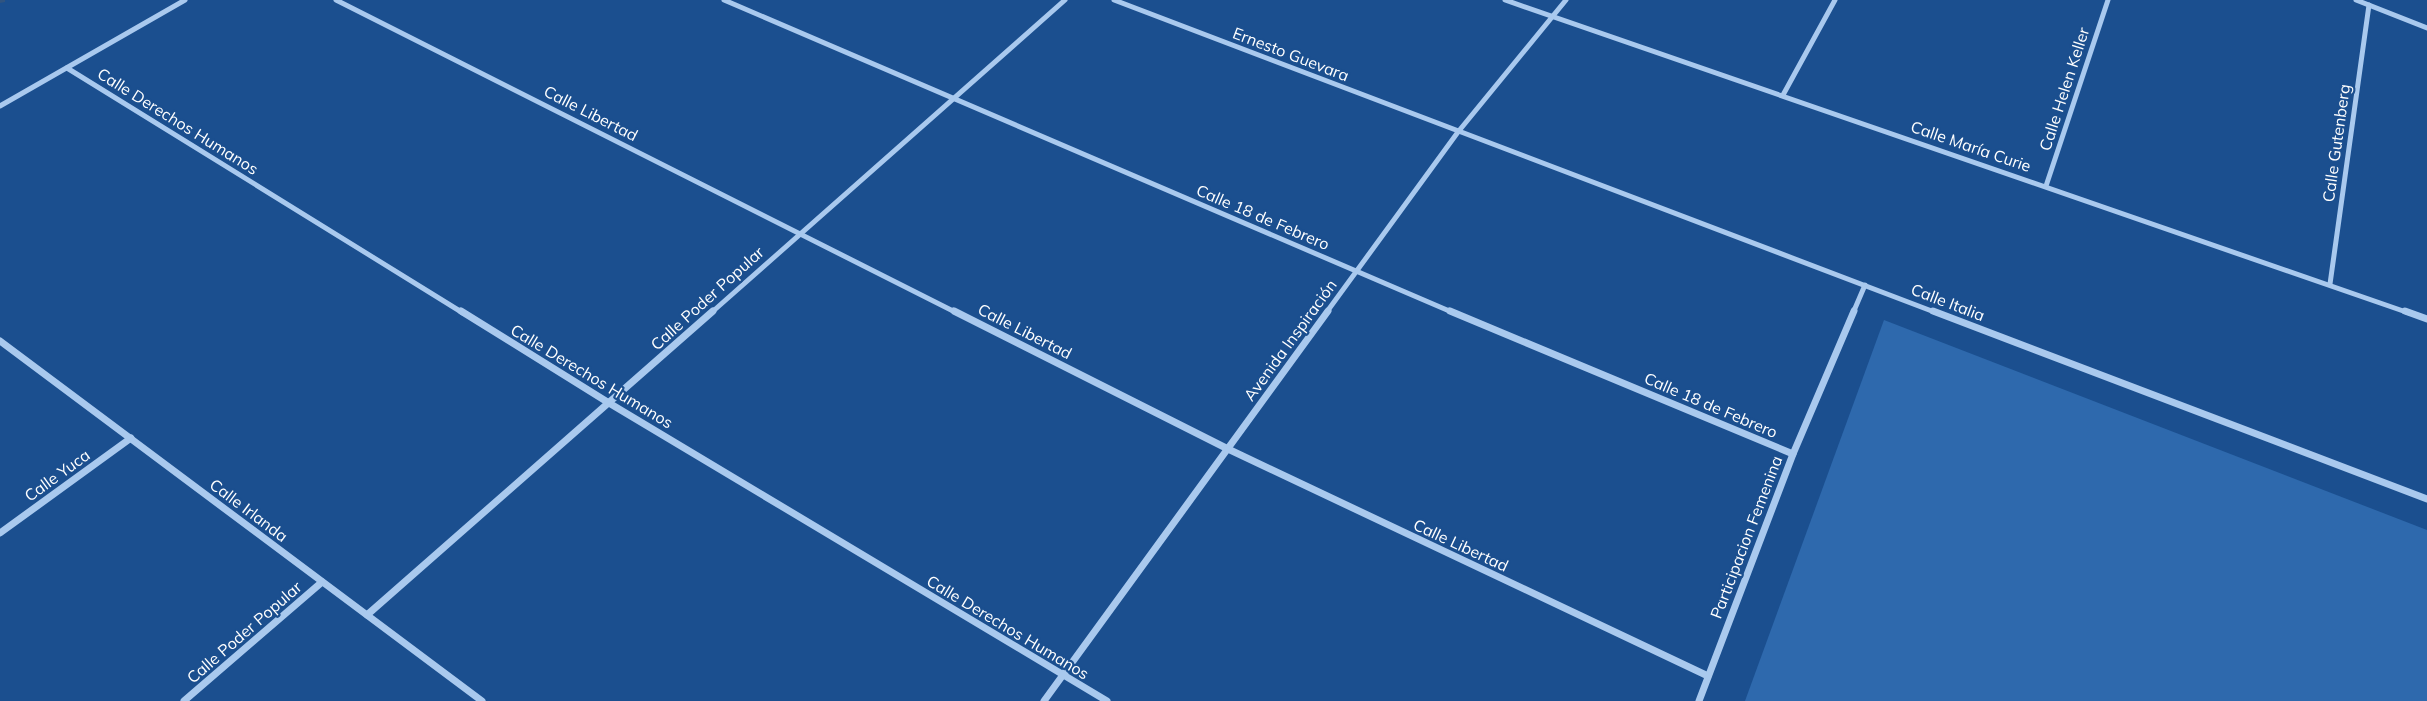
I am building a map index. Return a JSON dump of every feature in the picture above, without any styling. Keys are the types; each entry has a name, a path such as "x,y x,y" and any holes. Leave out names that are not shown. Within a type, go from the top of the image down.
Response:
{"street":[{"path":"0,106 185,0"},
{"name":"Calle Libertad","path":"336,0 1227,449 1708,676"},
{"name":"Calle 18 de Febrero","path":"724,0 1356,272 1793,454"},
{"name":"Calle Poder Popular","path":"367,615 1065,0"},
{"name":"Ernesto Guevara","path":"1114,0 1458,132"},
{"name":"Calle María Curie","path":"1505,0 2427,319"},
{"name":"Avenida Inspiración","path":"1044,701 1458,132 1566,0"},
{"path":"1783,95 1835,0"},
{"name":"Calle Helen Keller","path":"2046,186 2108,0"},
{"path":"2356,0 2427,28"},
{"name":"Calle Gutenberg","path":"2330,284 2369,5"},
{"name":"Calle Derechos Humanos","path":"67,68 609,403 1107,701"},
{"name":"Calle Italia","path":"1458,132 2427,499"},
{"name":"Participacion Femenina","path":"1699,701 1793,454 1865,285"},
{"name":"Calle Irlanda","path":"0,340 482,701"},
{"name":"Calle Yuca","path":"0,533 131,438"},
{"name":"Calle Poder Popular","path":"184,701 322,582"}],"shaded area":[{"path":"1884,320 2427,530 2427,701 1745,701"}]}
